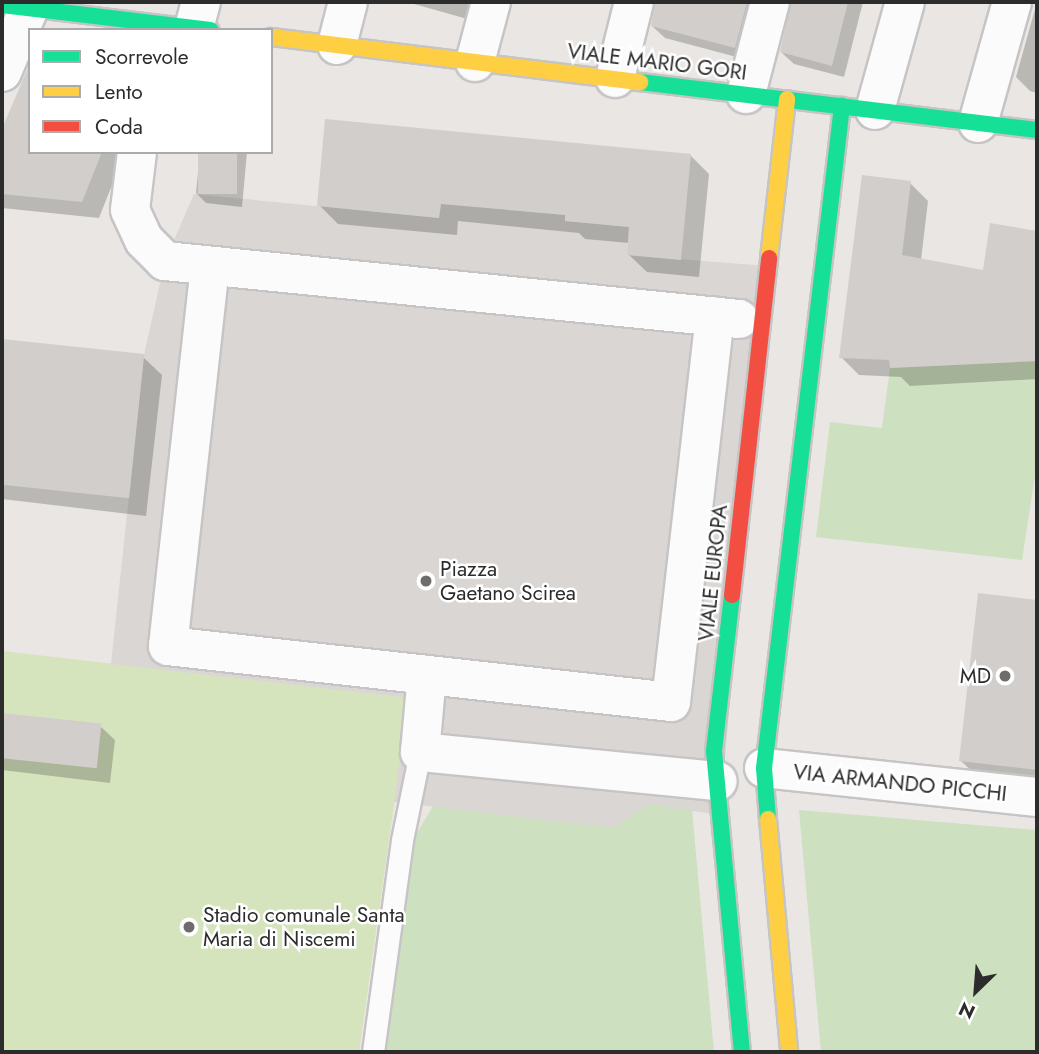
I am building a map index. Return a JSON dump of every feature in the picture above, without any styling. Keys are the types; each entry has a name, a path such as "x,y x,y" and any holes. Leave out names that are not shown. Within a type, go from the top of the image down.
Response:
{"street":[{"path":"337,45 348,2"},
{"path":"475,62 491,2"},
{"path":"615,78 634,2"},
{"path":"746,94 770,2"},
{"path":"789,1052 764,768 858,108 905,2"},
{"path":"978,122 1012,2"},
{"path":"2,72 34,6 152,26 202,20"},
{"name":"VIALE MARIO GORI","path":"273,37 1037,130"},
{"name":"VIALE EUROPA","path":"742,1052 715,751 787,99"},
{"path":"137,154 130,210 144,240 165,261 763,321"},
{"path":"210,266 168,646 671,702 715,316"},
{"path":"427,675 420,752 718,780"},
{"name":"VIA ARMANDO PICCHI","path":"764,768 1037,797"}],"lane":[{"path":"373,1052 402,840 420,752"}],"green space":[{"path":"1037,361 1037,463 1022,560 816,537 830,422 882,428 890,368"},
{"name":"Stadio comunale Santa Maria di Niscemi","path":"2,651 409,698 359,1052 2,1052"},
{"path":"648,804 692,810 714,1052 383,1052 412,841 433,806 614,828"},
{"path":"799,810 1037,830 1037,1052 821,1052"}],"shaded area":[{"name":"Piazza Gaetano Scirea","path":"194,194 439,218 441,203 565,215 565,221 629,227 627,255 768,266 720,815 648,804 614,828 394,802 408,698 111,664 144,355 165,261"}],"building":[{"path":"655,2 747,2 735,48 651,26"},
{"path":"791,2 848,2 832,66 780,52"},
{"path":"28,68 28,154 101,154 82,202 2,194 2,129"},
{"path":"325,119 691,154 681,260 627,255 629,227 565,221 565,215 441,204 439,218 317,206"},
{"path":"198,154 237,154 237,194 198,194"},
{"path":"862,175 911,181 902,255 983,270 990,223 1037,231 1037,361 890,368 889,360 839,358"},
{"path":"2,339 144,354 129,498 2,485"},
{"path":"978,593 1037,600 1037,770 959,761"},
{"path":"2,713 101,723 97,768 2,758"}],"traffic: fast":[{"path":"2,5 194,28"},
{"path":"640,82 1037,130"},
{"path":"768,819 764,768 842,106"},
{"path":"732,595 714,751 742,1052"}],"traffic: slow":[{"path":"273,37 640,82"},
{"path":"769,258 787,99"},
{"path":"768,819 789,1052"}],"traffic: jam":[{"path":"732,595 769,258"}],"place":[{"name":"Piazza Gaetano Scirea","path":"426,581"},
{"name":"MD","path":"1005,676"},
{"name":"Stadio comunale Santa Maria di Niscemi","path":"189,927"}]}
